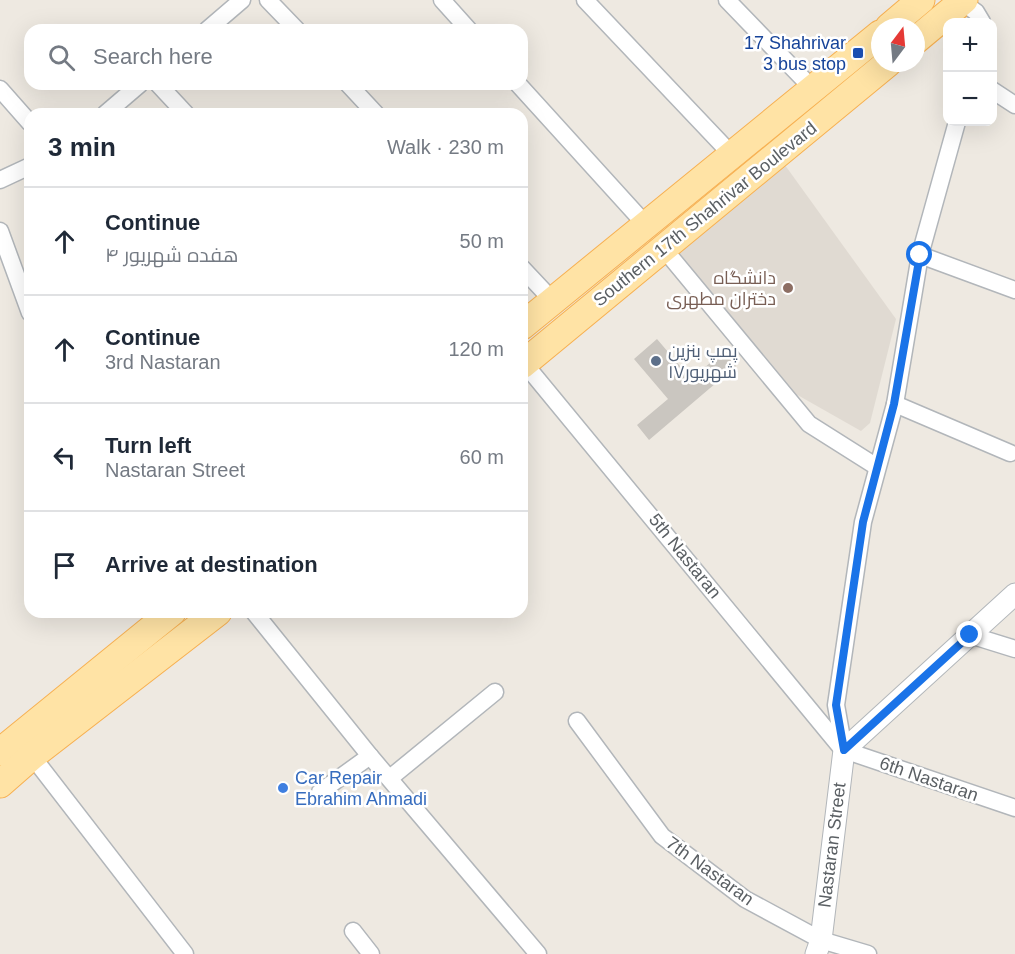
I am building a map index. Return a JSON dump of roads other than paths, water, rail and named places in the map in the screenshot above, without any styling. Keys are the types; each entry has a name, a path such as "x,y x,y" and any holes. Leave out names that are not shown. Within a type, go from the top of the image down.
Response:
{"main road":[{"path":"900,18 921,0"},
{"path":"925,33 963,1"},
{"name":"Southern 17th Shahrivar Boulevard","path":"528,321 871,41"},
{"name":"Southern 17th Shahrivar Boulevard","path":"528,360 877,72"},
{"path":"0,752 165,618"},
{"path":"0,784 32,756 210,618"}],"street":[{"path":"268,0 291,24"},
{"path":"442,0 464,24"},
{"path":"585,0 732,155"},
{"path":"727,0 813,89"},
{"path":"963,1 980,18"},
{"path":"213,24 233,3"},
{"path":"0,89 24,116"},
{"path":"112,108 133,90"},
{"path":"164,90 180,108"},
{"path":"354,90 370,108"},
{"path":"523,90 646,225"},
{"path":"997,93 1015,105"},
{"path":"813,713 826,719 833,715 836,705 863,522 894,404 920,255 956,126"},
{"path":"0,180 24,169"},
{"path":"0,231 24,297"},
{"path":"664,249 809,424 877,467"},
{"path":"920,255 1015,290"},
{"path":"528,274 553,301"},
{"name":"5th Nastaran","path":"528,370 844,750"},
{"path":"894,404 1010,453"},
{"path":"844,750 1015,594"},
{"path":"259,618 370,756 538,954"},
{"path":"970,635 1015,649"},
{"path":"390,778 495,693"},
{"path":"836,705 844,750"},
{"name":"7th Nastaran","path":"577,721 662,836 745,898 818,947 868,954"},
{"name":"6th Nastaran","path":"844,750 1015,808"},
{"name":"Nastaran Street","path":"818,947 844,750"},
{"path":"32,756 185,954"},
{"path":"320,792 370,756"},
{"path":"353,931 371,954"}],"place":[{"name":"17 Shahrivar 3 bus stop","path":"858,53"},
{"name":"دانشگاه دختران مطهری","path":"788,288"},
{"name":"پمپ بنزین ۱۷شهریور","path":"656,361"},
{"name":"Car Repair Ebrahim Ahmadi","path":"283,788"}]}
